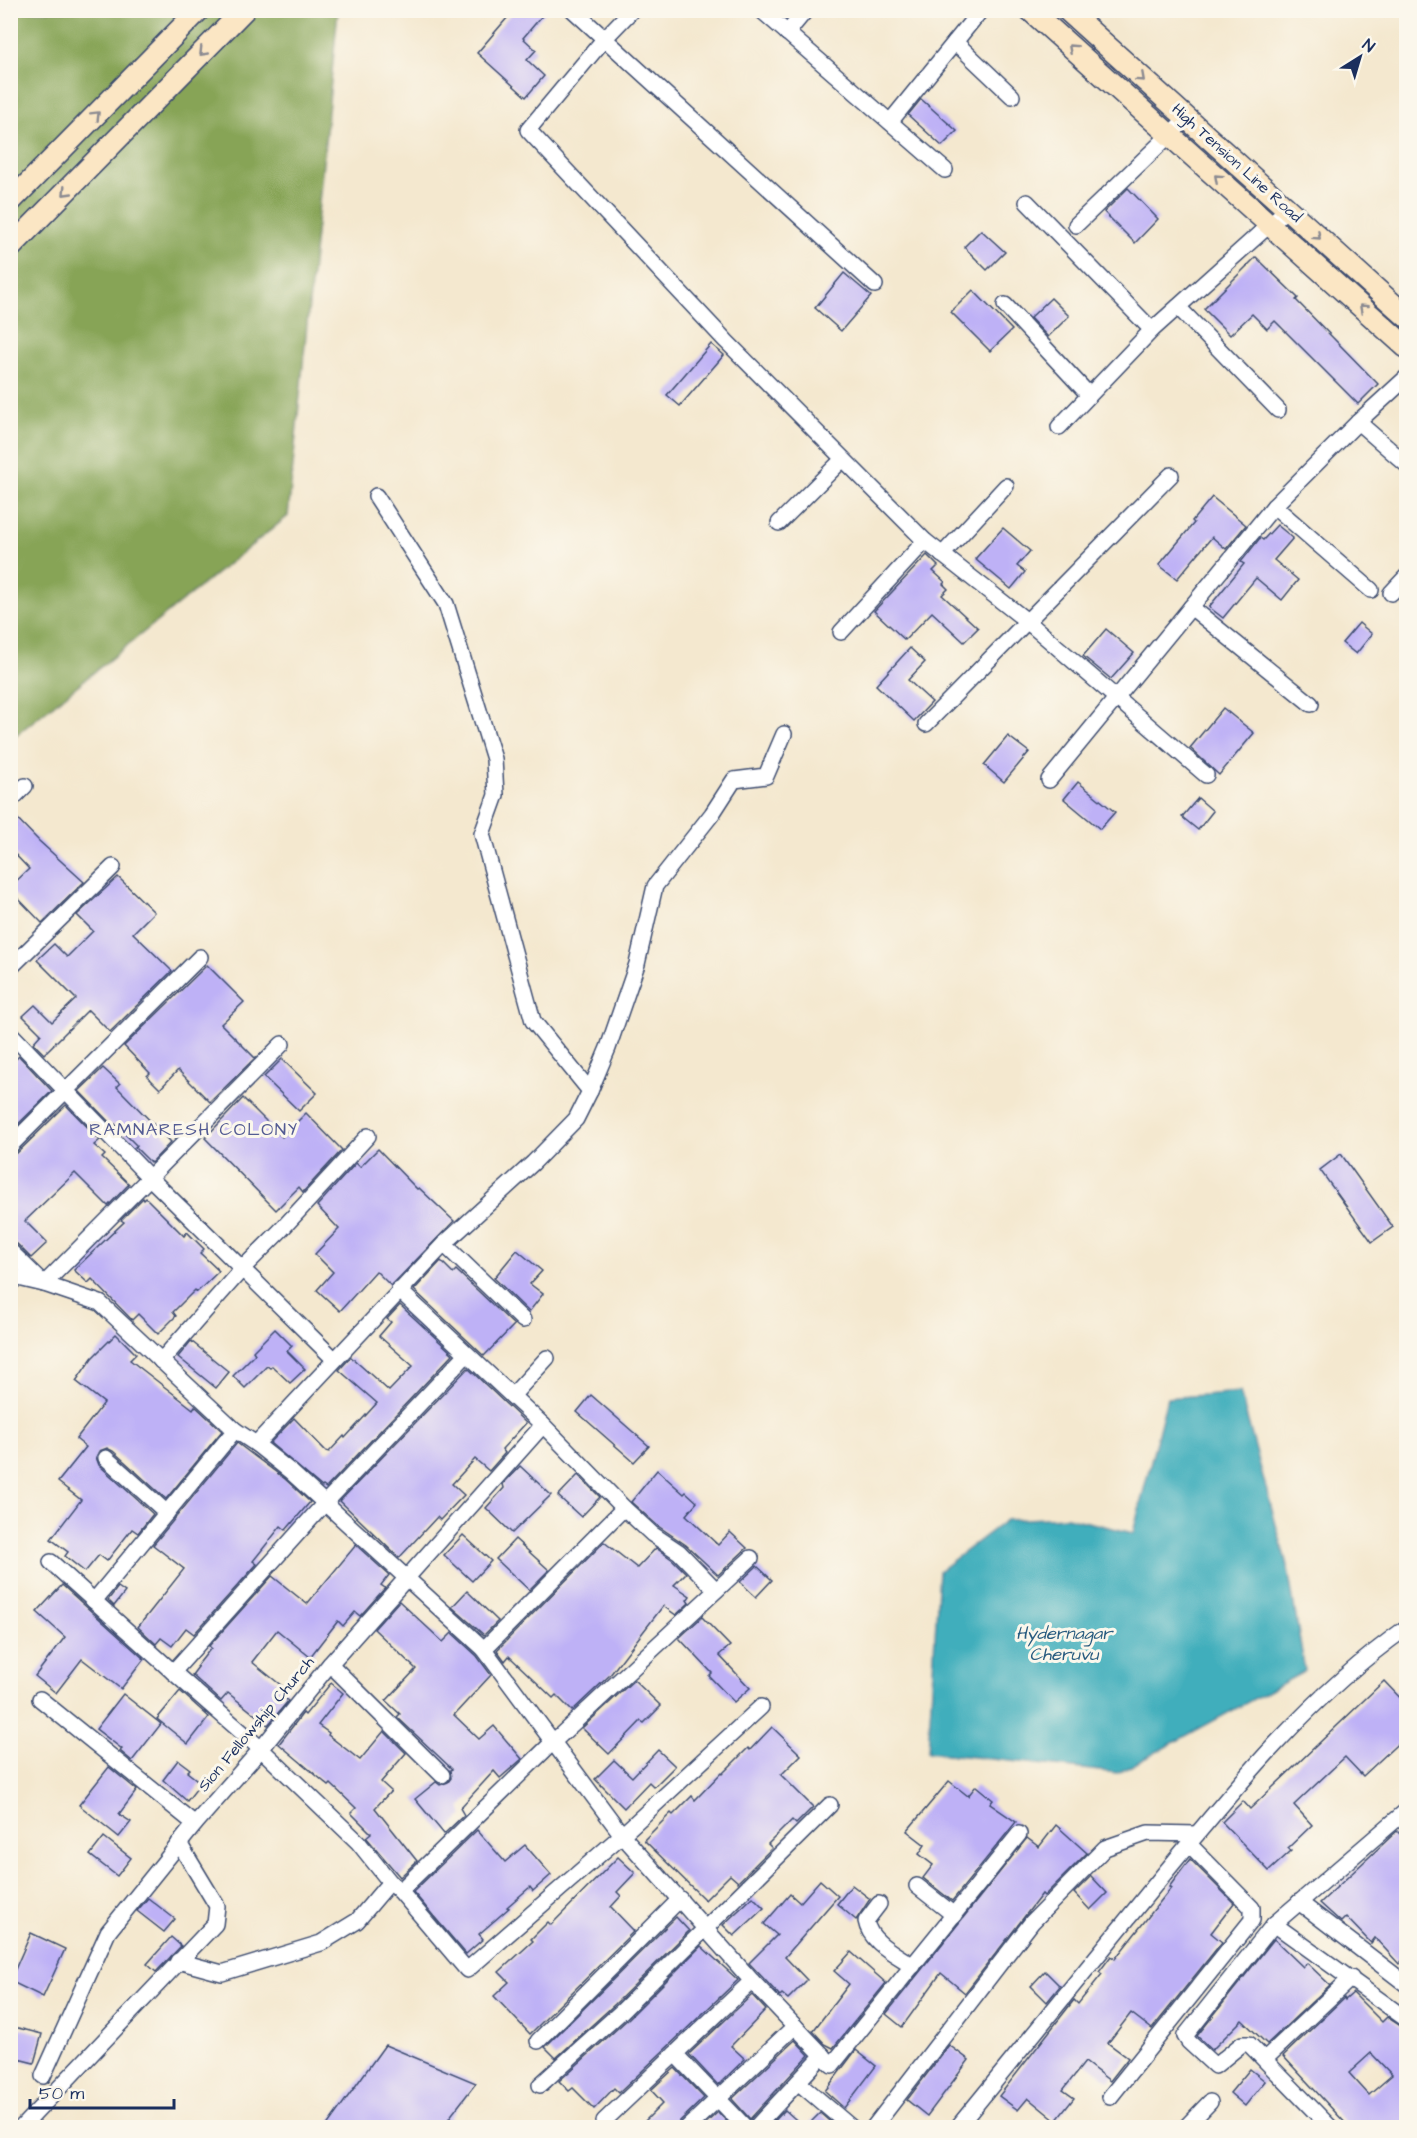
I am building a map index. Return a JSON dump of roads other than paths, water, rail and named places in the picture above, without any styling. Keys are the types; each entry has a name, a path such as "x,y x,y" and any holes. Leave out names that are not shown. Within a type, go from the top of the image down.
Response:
{"main road":[{"path":"10,202 199,10"},
{"path":"13,240 244,10"},
{"path":"1030,10 1407,347"},
{"name":"High Tension Line Road","path":"1066,10 1407,316"}],"street":[{"path":"573,10 875,285"},
{"path":"632,10 605,38 528,130 726,341 925,541 1028,622 1206,775"},
{"path":"761,10 945,170"},
{"path":"787,33 806,10"},
{"path":"890,122 981,10"},
{"path":"955,42 1012,96"},
{"path":"1076,225 1186,118"},
{"path":"1026,202 1152,330"},
{"path":"1059,427 1152,330 1287,209"},
{"path":"1005,305 1089,394"},
{"path":"1178,307 1278,410"},
{"path":"1049,780 1274,506 1358,422 1407,378"},
{"path":"1358,422 1407,464"},
{"path":"779,523 843,459"},
{"path":"926,724 1171,475"},
{"path":"942,555 1006,486"},
{"path":"376,496 446,604 494,759 495,795 482,834 533,1022 590,1091"},
{"path":"1274,506 1371,590"},
{"path":"841,632 925,541"},
{"path":"1391,593 1407,578"},
{"path":"1191,607 1311,704"},
{"path":"256,1444 444,1244 533,1163 576,1119 608,1048 637,964 656,886 712,814 734,780 766,776 784,735"},
{"path":"10,801 26,786"},
{"path":"10,968 114,867"},
{"path":"10,1146 200,957"},
{"path":"10,1033 67,1089 149,1177 334,1359"},
{"path":"44,1284 282,1044"},
{"path":"161,1361 242,1269 368,1136"},
{"path":"444,1244 523,1320"},
{"path":"10,1251 44,1284"},
{"path":"10,1276 44,1284 100,1304 236,1430 291,1472 484,1649 622,1835 752,1981 832,2065 1019,1834"},
{"path":"399,1290 543,1425 624,1508 652,1534 680,1552 716,1590"},
{"path":"172,1672 324,1504 467,1354"},
{"path":"512,1396 547,1358"},
{"name":"Sion Fellowship Church","path":"43,2076 108,1932 179,1843 261,1749 330,1664 543,1425"},
{"path":"94,1601 236,1430"},
{"path":"106,1458 167,1513"},
{"path":"484,1649 624,1508"},
{"path":"178,1961 222,1973 321,1943 357,1921 751,1558"},
{"path":"51,1562 261,1749 358,1842 467,1970 622,1835 761,1707"},
{"path":"957,2127 1264,1754 1354,1668 1407,1629"},
{"path":"330,1664 442,1775"},
{"path":"40,1699 195,1824"},
{"path":"540,2085 622,2011 830,1805"},
{"path":"1331,2127 1249,2044 1245,2042 1215,2066 1185,2036 1274,1924 1407,1811"},
{"path":"873,2127 1032,1922 1105,1848 1148,1833 1193,1839 1252,1908 1252,1920 1110,2097"},
{"path":"21,2127 215,1924 217,1906 179,1843"},
{"path":"917,1886 954,1915"},
{"path":"538,2041 680,1899"},
{"path":"1299,1902 1407,1984"},
{"path":"879,1904 866,1921 868,1931 875,1940 913,1966"},
{"path":"1274,1924 1407,2019"},
{"path":"1265,2059 1351,1978"},
{"path":"604,2121 752,1981"},
{"path":"687,2127 795,2026"},
{"path":"675,2054 746,2127"},
{"path":"755,2127 823,2055"},
{"path":"798,2082 852,2127"},
{"path":"1185,2127 1210,2102"}],"water":[{"name":"Hydernagar Cheruvu","path":"1240,1392 1288,1569 1305,1671 1118,1773 928,1752 939,1571 1006,1520 1067,1517 1133,1533 1167,1398"}],"district":[{"name":"RAMNARESH COLONY","path":"194,1129"}]}
